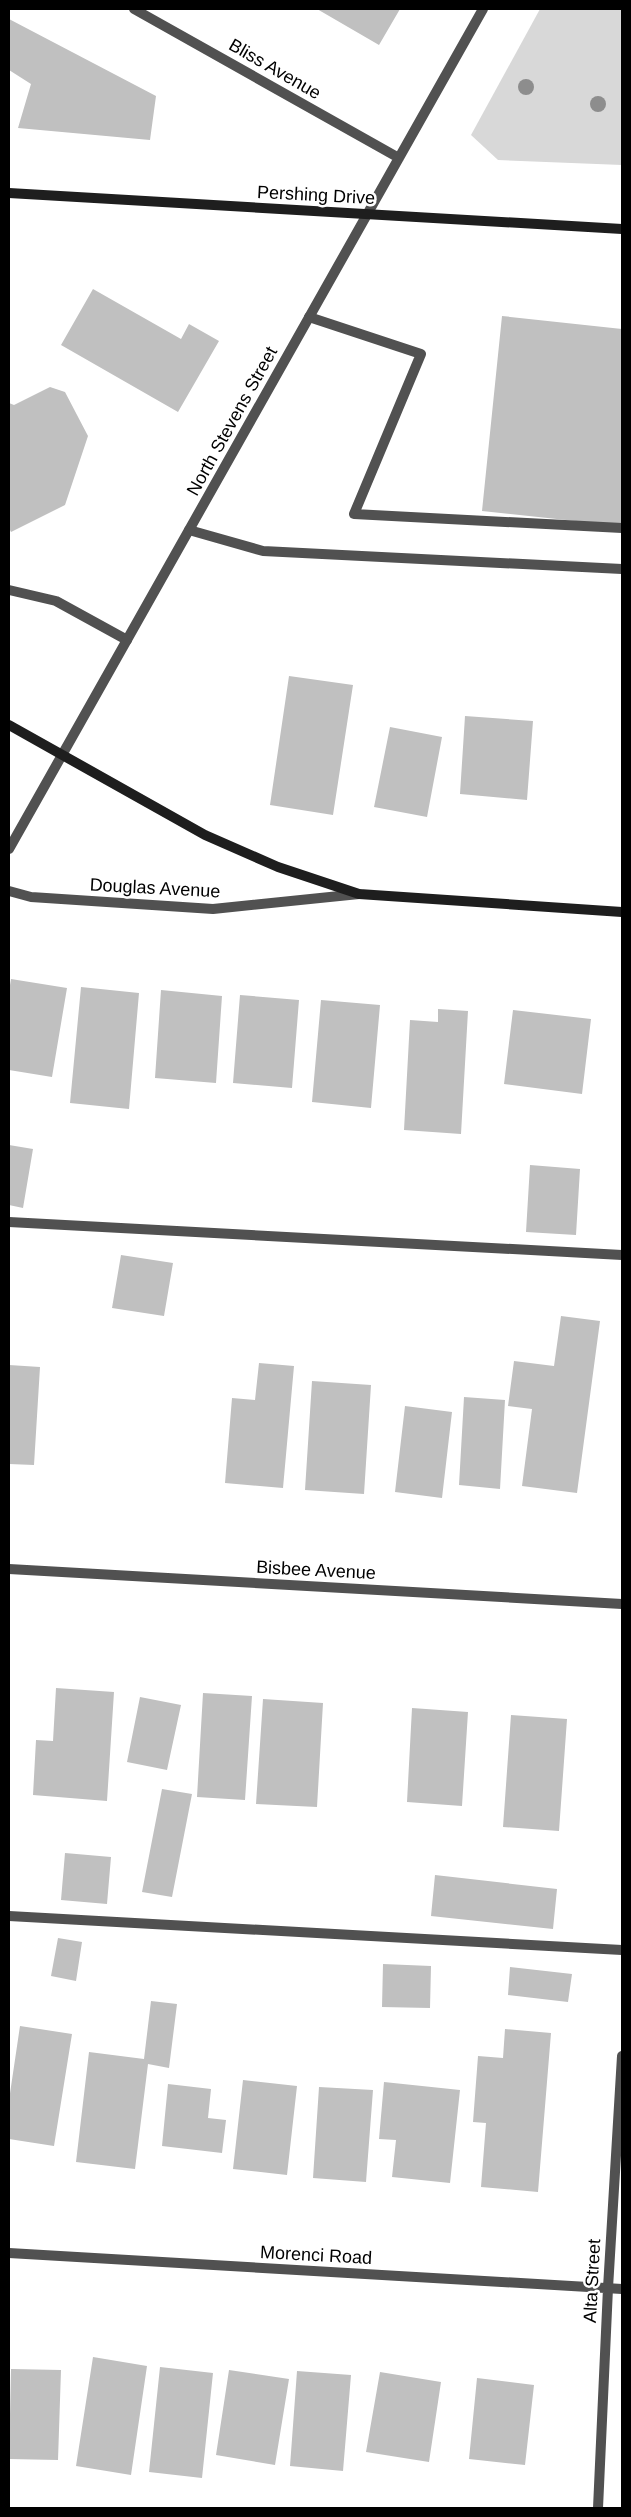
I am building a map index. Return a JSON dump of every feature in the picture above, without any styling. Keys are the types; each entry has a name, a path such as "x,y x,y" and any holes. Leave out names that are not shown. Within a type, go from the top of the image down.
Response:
{"main road":[{"name":"Pershing Drive","path":"9,193 622,229"},
{"name":"Douglas Avenue","path":"9,726 205,836 278,867 360,894 622,912"}],"street":[{"name":"Bliss Avenue","path":"134,9 399,158"},
{"name":"North Stevens Street","path":"9,849 483,9"},
{"path":"309,318 421,354 354,514 622,528"},
{"path":"189,530 263,551 622,569"},
{"path":"9,590 56,601 127,640"},
{"name":"Douglas Avenue","path":"9,891 31,897 213,909 360,894"},
{"path":"9,1222 622,1255"},
{"name":"Bisbee Avenue","path":"9,1569 622,1604"},
{"path":"9,1916 622,1950"},
{"name":"Alta Street","path":"598,2508 608,2288 622,2056"},
{"name":"Morenci Road","path":"9,2253 622,2289"}],"shaded area":[{"path":"540,9 622,9 622,165 498,160 471,135"}],"building":[{"path":"317,9 400,9 379,45"},
{"path":"9,19 156,96 150,140 18,128 31,84 9,70"},
{"path":"93,289 181,339 189,324 219,341 178,412 61,345"},
{"path":"502,316 622,329 622,526 482,511"},
{"path":"50,387 65,392 88,436 65,505 11,532 9,528 9,403 14,405"},
{"path":"289,676 353,685 333,815 270,805"},
{"path":"465,716 533,721 527,800 460,794"},
{"path":"390,727 442,737 427,817 374,807"},
{"path":"11,979 67,988 52,1077 9,1070 9,991"},
{"path":"81,987 139,993 129,1109 70,1103"},
{"path":"161,990 222,996 216,1083 155,1078"},
{"path":"240,995 299,1000 292,1088 233,1083"},
{"path":"321,1000 380,1005 371,1108 312,1102"},
{"path":"438,1009 468,1011 461,1134 404,1130 410,1020 438,1022"},
{"path":"513,1010 591,1019 582,1094 504,1084"},
{"path":"9,1145 33,1149 23,1208 9,1205"},
{"path":"530,1165 580,1169 576,1235 526,1232"},
{"path":"121,1255 173,1263 164,1316 112,1308"},
{"path":"561,1316 600,1321 577,1493 522,1486 532,1409 508,1406 514,1361 554,1366"},
{"path":"259,1363 294,1366 283,1488 225,1483 232,1398 255,1400"},
{"path":"9,1365 40,1367 34,1465 9,1464"},
{"path":"312,1381 371,1385 364,1494 305,1490"},
{"path":"464,1397 505,1400 500,1489 459,1485"},
{"path":"405,1406 452,1412 442,1498 395,1492"},
{"path":"56,1688 114,1692 107,1801 33,1795 36,1740 53,1741"},
{"path":"203,1693 252,1696 245,1800 197,1797"},
{"path":"140,1697 181,1705 167,1770 127,1762"},
{"path":"263,1699 323,1703 317,1807 256,1804"},
{"path":"412,1708 468,1712 462,1806 407,1802"},
{"path":"511,1715 567,1719 559,1831 503,1827"},
{"path":"162,1789 192,1794 172,1897 142,1892"},
{"path":"65,1853 111,1857 107,1904 61,1900"},
{"path":"435,1875 557,1889 553,1929 431,1916"},
{"path":"58,1938 82,1942 76,1981 51,1976"},
{"path":"383,1964 431,1966 430,2008 382,2007"},
{"path":"510,1967 572,1974 568,2002 508,1995"},
{"path":"151,2001 177,2004 169,2068 148,2064 135,2169 76,2162 89,2052 144,2059"},
{"path":"20,2026 72,2034 54,2146 9,2139 9,2100"},
{"path":"505,2029 551,2033 538,2192 481,2187 486,2123 473,2122 478,2056 503,2058"},
{"path":"243,2080 297,2086 287,2175 233,2169"},
{"path":"384,2082 460,2090 450,2183 392,2177 396,2140 379,2139"},
{"path":"168,2084 211,2089 208,2118 226,2120 222,2153 162,2146"},
{"path":"319,2087 373,2090 366,2182 313,2178"},
{"path":"93,2357 147,2366 131,2475 76,2466"},
{"path":"160,2367 213,2373 202,2478 149,2472"},
{"path":"11,2369 61,2370 58,2460 9,2459"},
{"path":"229,2370 289,2379 275,2465 216,2455"},
{"path":"297,2371 351,2375 343,2471 290,2466"},
{"path":"380,2372 441,2382 429,2462 366,2452"},
{"path":"477,2378 534,2385 525,2465 469,2459"}]}
